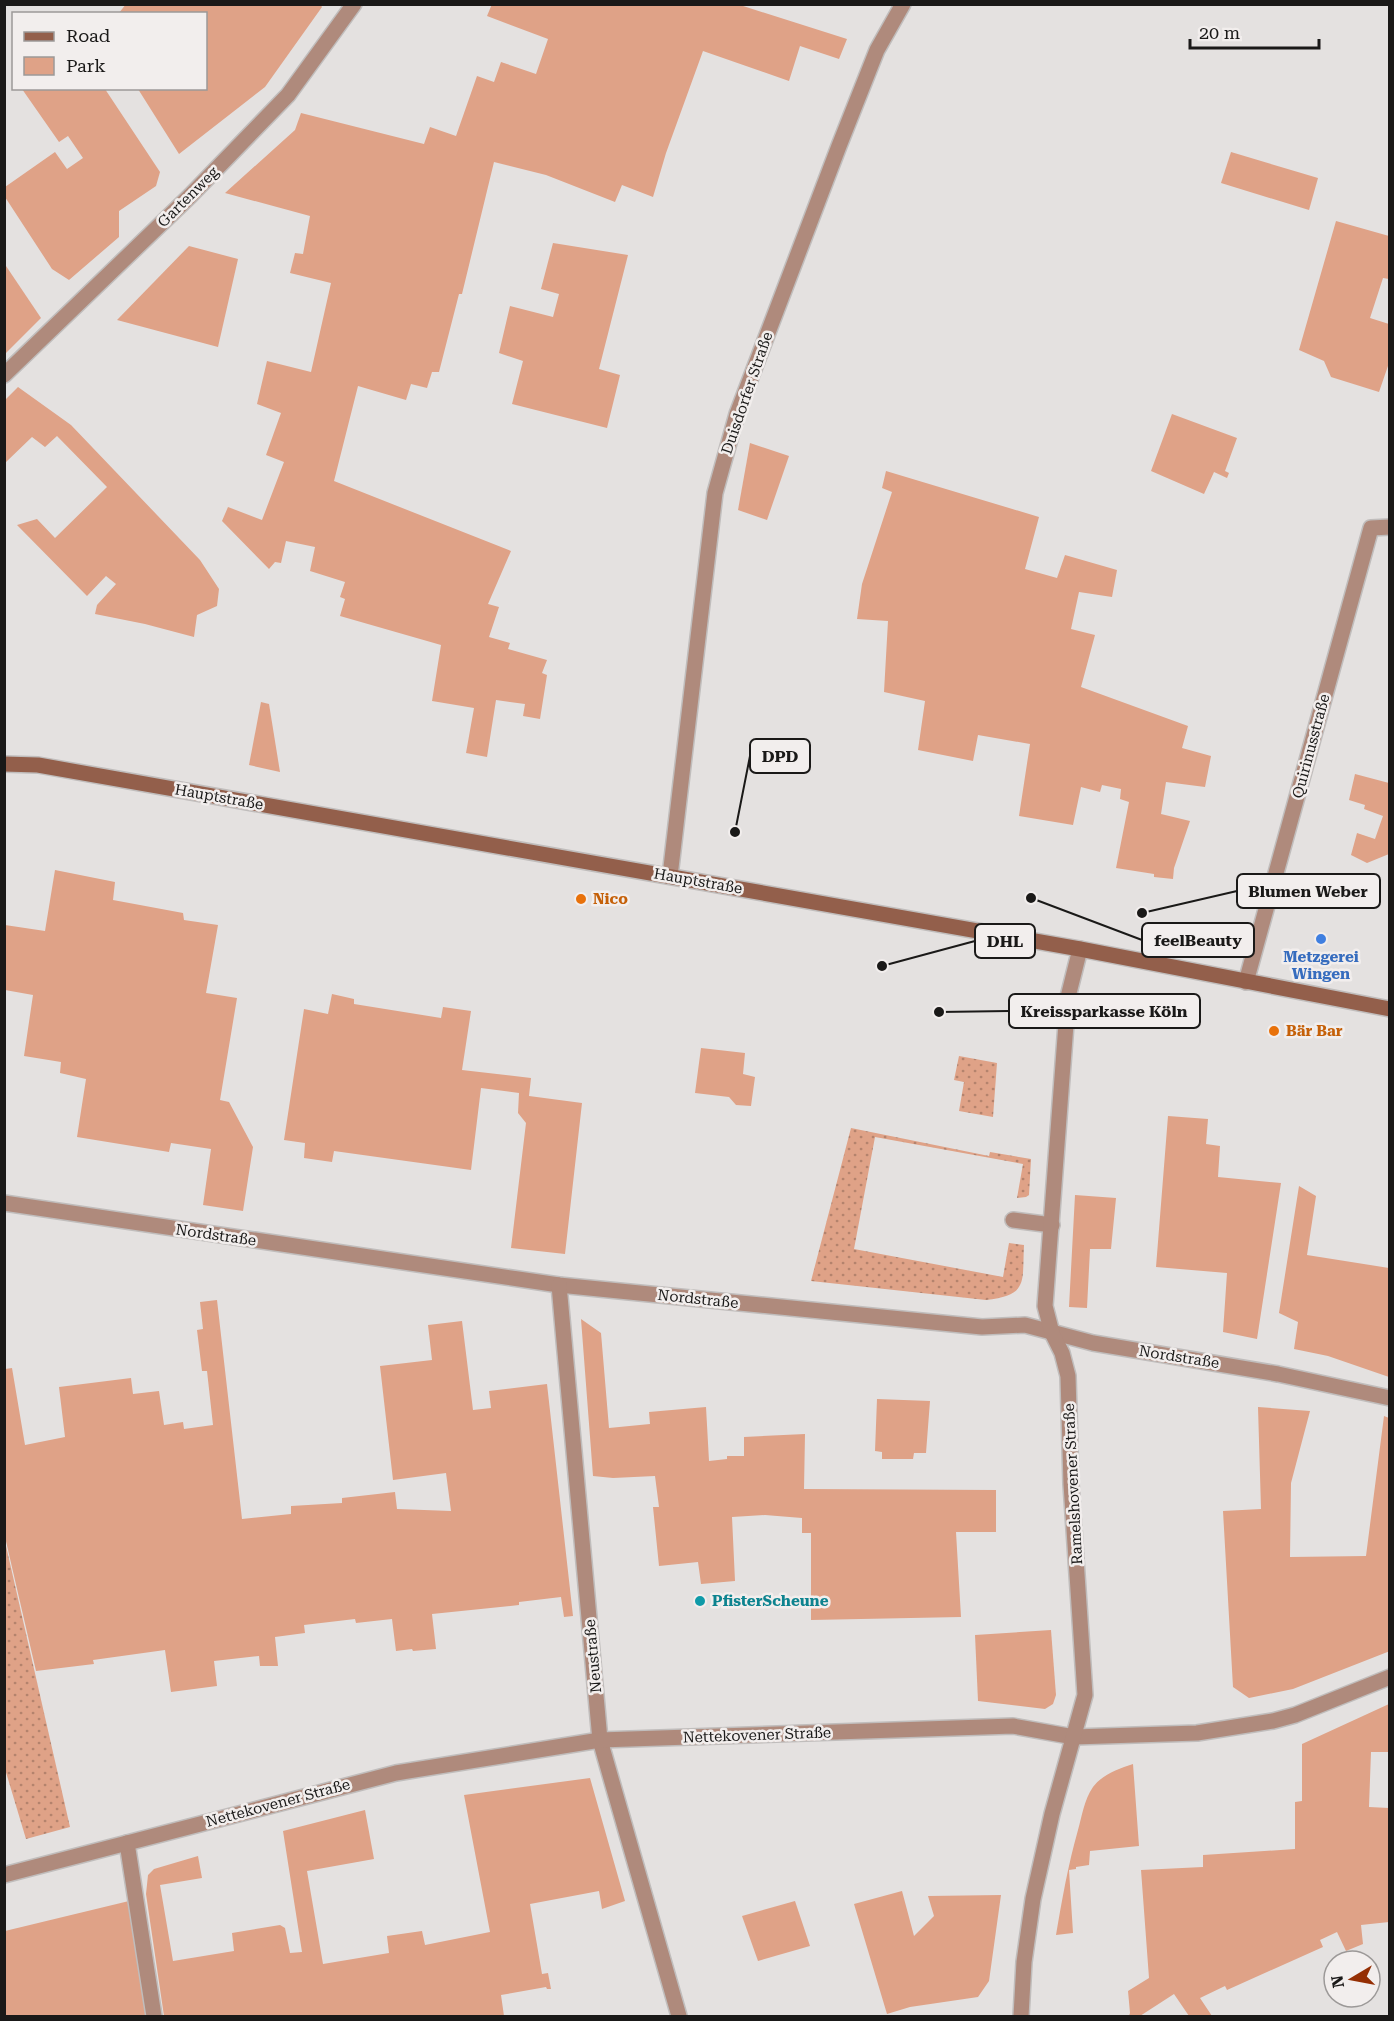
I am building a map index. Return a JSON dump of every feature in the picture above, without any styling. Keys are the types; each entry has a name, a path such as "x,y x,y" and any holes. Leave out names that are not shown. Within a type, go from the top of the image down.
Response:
{"main road":[{"name":"Hauptstraße","path":"4,764 38,765 670,876 1080,949 1389,1009"}],"street":[{"name":"Gartenweg","path":"4,375 190,196 288,95 354,4"},
{"name":"Duisdorfer Straße","path":"670,876 715,493 737,414 839,146 877,50 903,4"},
{"name":"Quirinusstraße","path":"1246,982 1371,528 1389,527"},
{"name":"Ramelshovener Straße","path":"1021,2016 1024,1962 1033,1899 1052,1814 1085,1695 1071,1484 1068,1376 1045,1306 1068,997 1080,949"},
{"name":"Nordstraße","path":"4,1203 560,1285 982,1327 1024,1325 1093,1343 1278,1374 1389,1398"},
{"path":"1013,1220 1052,1225"},
{"name":"Neustraße","path":"560,1285 600,1740 679,2016"},
{"name":"Nettekovener Straße","path":"4,1875 396,1773 600,1740 1013,1726 1074,1737 1197,1733 1273,1721 1294,1715 1389,1677"},
{"path":"127,1843 154,2016"}],"green space":[{"path":"126,4 320,4 322,7 265,87 179,154 139,90 207,90 207,12 120,12"},
{"path":"492,4 740,5 847,39 839,59 800,46 789,81 703,51 666,153 653,197 622,185 615,202 546,175 494,162 462,294 459,294 439,372 432,372 427,388 411,384 406,400 358,386 334,481 511,551 488,604 499,607 489,637 510,643 508,649 547,660 542,673 547,675 540,719 523,716 525,704 496,700 487,757 466,753 474,708 432,701 441,645 340,616 345,599 340,597 345,582 310,571 315,547 286,541 281,563 275,562 269,569 222,521 228,507 262,520 284,462 266,455 281,413 257,404 267,361 311,372 331,283 290,273 295,253 303,254 310,216 225,193 295,130 301,113 424,144 430,127 456,136 477,76 494,82 501,62 536,74 548,39 487,16"},
{"path":"23,90 106,90 160,172 156,186 119,211 119,237 69,280 52,269 5,197 5,187 55,152 67,169 83,158 68,136 59,142"},
{"path":"1231,152 1318,178 1309,210 1221,183"},
{"path":"1336,221 1389,236 1389,279 1383,278 1370,318 1389,324 1389,363 1379,392 1331,377 1324,361 1299,350"},
{"path":"553,243 628,255 599,369 620,375 607,428 512,404 523,361 499,353 510,306 553,317 559,294 541,289"},
{"path":"189,246 238,259 218,347 117,320"},
{"path":"4,263 41,318 5,354 4,354"},
{"path":"18,387 71,425 200,560 219,589 217,606 197,615 194,637 95,614 97,605 116,584 106,576 87,596 17,525 37,519 55,538 107,487 57,436 45,447 32,437 5,463 5,400"},
{"path":"1172,414 1237,438 1225,471 1229,473 1227,478 1214,472 1204,494 1151,471"},
{"path":"750,443 789,456 767,520 738,510"},
{"path":"886,471 1039,517 1025,569 1057,578 1065,555 1117,570 1112,597 1079,592 1071,629 1095,635 1081,687 1188,726 1182,748 1211,756 1205,787 1166,782 1161,814 1190,821 1174,868 1173,879 1116,868 1129,802 1120,799 1121,789 1102,785 1100,792 1081,787 1073,825 1019,816 1030,744 978,735 973,761 918,750 925,701 884,692 888,621 857,619 862,584 892,492 882,488"},
{"path":"261,702 269,704 280,772 249,765"},
{"path":"1355,774 1389,783 1389,854 1367,863 1351,855 1357,833 1375,839 1383,816 1364,809 1365,805 1349,800"},
{"path":"55,870 115,882 113,900 183,913 184,920 218,925 206,993 237,998 220,1100 229,1102 253,1147 243,1211 203,1205 211,1149 171,1143 169,1152 77,1137 86,1079 60,1073 61,1062 24,1056 33,995 5,990 5,925 45,931"},
{"path":"332,994 354,999 354,1004 441,1018 443,1007 471,1011 462,1070 531,1078 529,1096 582,1103 565,1254 511,1248 526,1123 518,1113 519,1093 481,1088 471,1170 334,1151 332,1162 304,1158 305,1143 284,1140 304,1009 328,1014"},
{"path":"701,1048 745,1053 743,1074 755,1077 751,1106 736,1105 729,1097 695,1093"},
{"path":"959,1056 997,1063 993,1117 959,1111 964,1082 954,1080"},
{"path":"1168,1116 1208,1119 1206,1144 1220,1146 1218,1177 1281,1183 1257,1339 1223,1332 1227,1273 1156,1267"},
{"path":"851,1128 989,1156 990,1152 1031,1159 1029,1195 1017,1198 1023,1164 875,1137 854,1249 1003,1277 1009,1243 1024,1245 1022,1277 1016,1290 1000,1298 986,1300 811,1281"},
{"path":"1299,1186 1316,1196 1307,1255 1389,1268 1389,1377 1328,1356 1294,1349 1298,1322 1279,1313"},
{"path":"1075,1195 1116,1198 1111,1249 1090,1249 1087,1308 1069,1307"},
{"path":"217,1300 242,1519 291,1514 291,1506 342,1503 342,1498 395,1492 397,1509 451,1511 446,1473 393,1480 380,1366 432,1360 428,1325 462,1321 473,1410 491,1408 489,1391 547,1384 573,1616 564,1617 561,1597 519,1602 519,1605 432,1614 436,1649 413,1651 412,1649 396,1651 392,1619 356,1623 355,1619 304,1625 305,1633 275,1637 278,1666 260,1666 259,1656 214,1661 217,1686 171,1692 165,1650 93,1660 94,1664 36,1671 5,1537 5,1369 12,1368 25,1445 65,1437 59,1387 131,1378 133,1394 159,1391 164,1425 183,1422 184,1429 213,1425 207,1371 202,1371 197,1330 203,1329 200,1302"},
{"path":"581,1319 601,1333 609,1428 650,1424 649,1412 706,1407 709,1461 727,1459 727,1456 744,1456 744,1437 805,1434 804,1489 996,1490 996,1532 956,1532 961,1617 811,1620 811,1533 802,1533 802,1518 765,1515 732,1517 735,1581 701,1584 698,1562 659,1566 653,1507 659,1507 655,1476 613,1478 593,1476"},
{"path":"877,1399 930,1401 926,1453 914,1453 913,1459 882,1459 882,1452 875,1451"},
{"path":"1258,1407 1310,1411 1291,1483 1290,1557 1366,1556 1384,1416 1389,1418 1390,1651 1293,1689 1249,1698 1233,1687 1223,1511 1261,1509"},
{"path":"4,1537 70,1827 26,1839 5,1769"},
{"path":"1051,1630 1056,1695 1053,1704 1045,1709 978,1701 975,1635"},
{"path":"1389,1704 1389,1752 1371,1752 1369,1807 1389,1808 1389,1922 1361,1925 1363,1944 1351,1949 1345,1949 1337,1932 1320,1940 1323,1947 1227,1990 1225,1986 1200,1998 1212,2016 1189,2016 1174,1994 1140,2016 1129,2016 1128,1991 1149,1978 1141,1870 1203,1867 1203,1855 1295,1849 1295,1802 1302,1801 1302,1744"},
{"path":"1133,1764 1139,1846 1090,1851 1089,1865 1069,1870 1073,1933 1056,1935 1071,1856 1087,1797 1093,1787 1106,1775"},
{"path":"590,1778 625,1901 602,1909 599,1891 530,1904 542,1974 548,1973 551,1989 546,1987 501,1995 504,2016 164,2016 146,1894 148,1875 154,1869 198,1856 202,1878 160,1885 173,1961 234,1951 232,1933 280,1925 285,1928 290,1953 302,1952 283,1831 365,1810 374,1859 307,1871 323,1964 389,1953 387,1936 422,1931 425,1945 490,1932 464,1795"},
{"path":"902,1891 914,1936 934,1916 928,1896 1001,1895 989,1981 978,1997 910,2007 887,2014 854,1904"},
{"path":"129,1901 146,2016 5,2016 5,1931"},
{"path":"795,1901 810,1946 758,1961 742,1916"}],"place":[{"name":"DPD","path":"735,832"},
{"name":"feelBeauty","path":"1031,898"},
{"name":"Nico","path":"581,899"},
{"name":"Blumen Weber","path":"1142,913"},
{"name":"Metzgerei Wingen","path":"1321,939"},
{"name":"DHL","path":"882,966"},
{"name":"Kreissparkasse Köln","path":"939,1012"},
{"name":"Bär Bar","path":"1274,1031"},
{"name":"PfisterScheune","path":"700,1601"}]}
